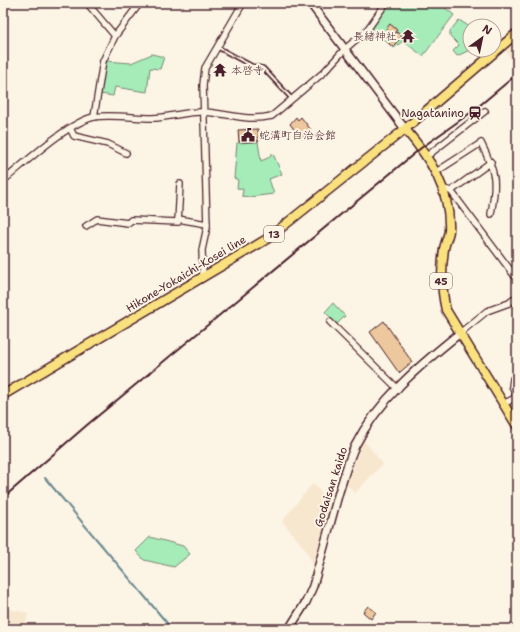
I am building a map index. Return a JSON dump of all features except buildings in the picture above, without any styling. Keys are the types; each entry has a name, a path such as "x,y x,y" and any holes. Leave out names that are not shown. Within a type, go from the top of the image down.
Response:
{"main road":[{"name":"Hikone-Yokaichi-Kosei line","path":"3,395 267,239 405,129 517,33"},
{"name":"45","path":"405,129 427,156 447,190 449,231 442,265 441,290 446,310 516,424"}],"street":[{"path":"87,3 115,36"},
{"path":"94,117 103,61 115,36 140,3"},
{"path":"203,278 202,250 207,224 203,85 205,68 243,3"},
{"path":"310,3 405,129"},
{"path":"3,181 70,128 94,117 154,118 186,112 204,112 232,118 262,118 272,116 324,72 344,50 367,30 386,3"},
{"path":"427,156 485,111"},
{"path":"70,128 74,136 108,144 126,153"},
{"path":"436,172 482,143 491,162 495,176 495,192 491,214"},
{"path":"491,162 447,190 517,279"},
{"path":"86,226 97,219 128,223 131,220 178,222 180,184"},
{"path":"178,219 207,224"},
{"name":"Godaisan kaido","path":"290,629 306,602 313,586 336,503 354,447 374,416 429,358 487,311 509,303 517,297"},
{"path":"330,322 398,390"},
{"path":"503,404 517,396 512,386 513,379"}],"lane":[{"path":"217,47 252,66 263,68 292,98"}],"shaded area":[{"path":"517,37 517,59 514,62 503,48"},
{"path":"363,439 383,464 355,493 347,485"},
{"path":"313,483 331,503 314,567 305,549 282,521"},
{"path":"3,608 28,613 25,629 3,629"}],"green space":[{"name":"長緒神社","path":"388,3 439,3 454,15 423,56 403,41 394,48 371,29"},
{"path":"459,20 462,22 462,54 457,56 453,51 459,45 450,36 450,31"},
{"path":"152,54 164,57 160,69 150,68 147,92 115,87 113,96 100,94 106,61 131,63"},
{"path":"258,142 261,161 273,154 282,174 269,179 274,194 249,197 242,196 243,189 237,188 238,180 234,178 237,143"},
{"path":"333,303 345,316 337,324 325,312"},
{"path":"150,537 183,546 190,554 174,567 144,560 136,551"}],"waterway":[{"path":"45,478 172,629"}],"railway":[{"path":"3,498 87,425 421,148 473,111 517,74"}],"place":[{"name":"長緒神社","path":"408,36"},
{"name":"本啓寺","path":"220,70"},
{"name":"Nagatanino","path":"475,113"},
{"name":"蛇溝町自治会館","path":"248,135"}]}
